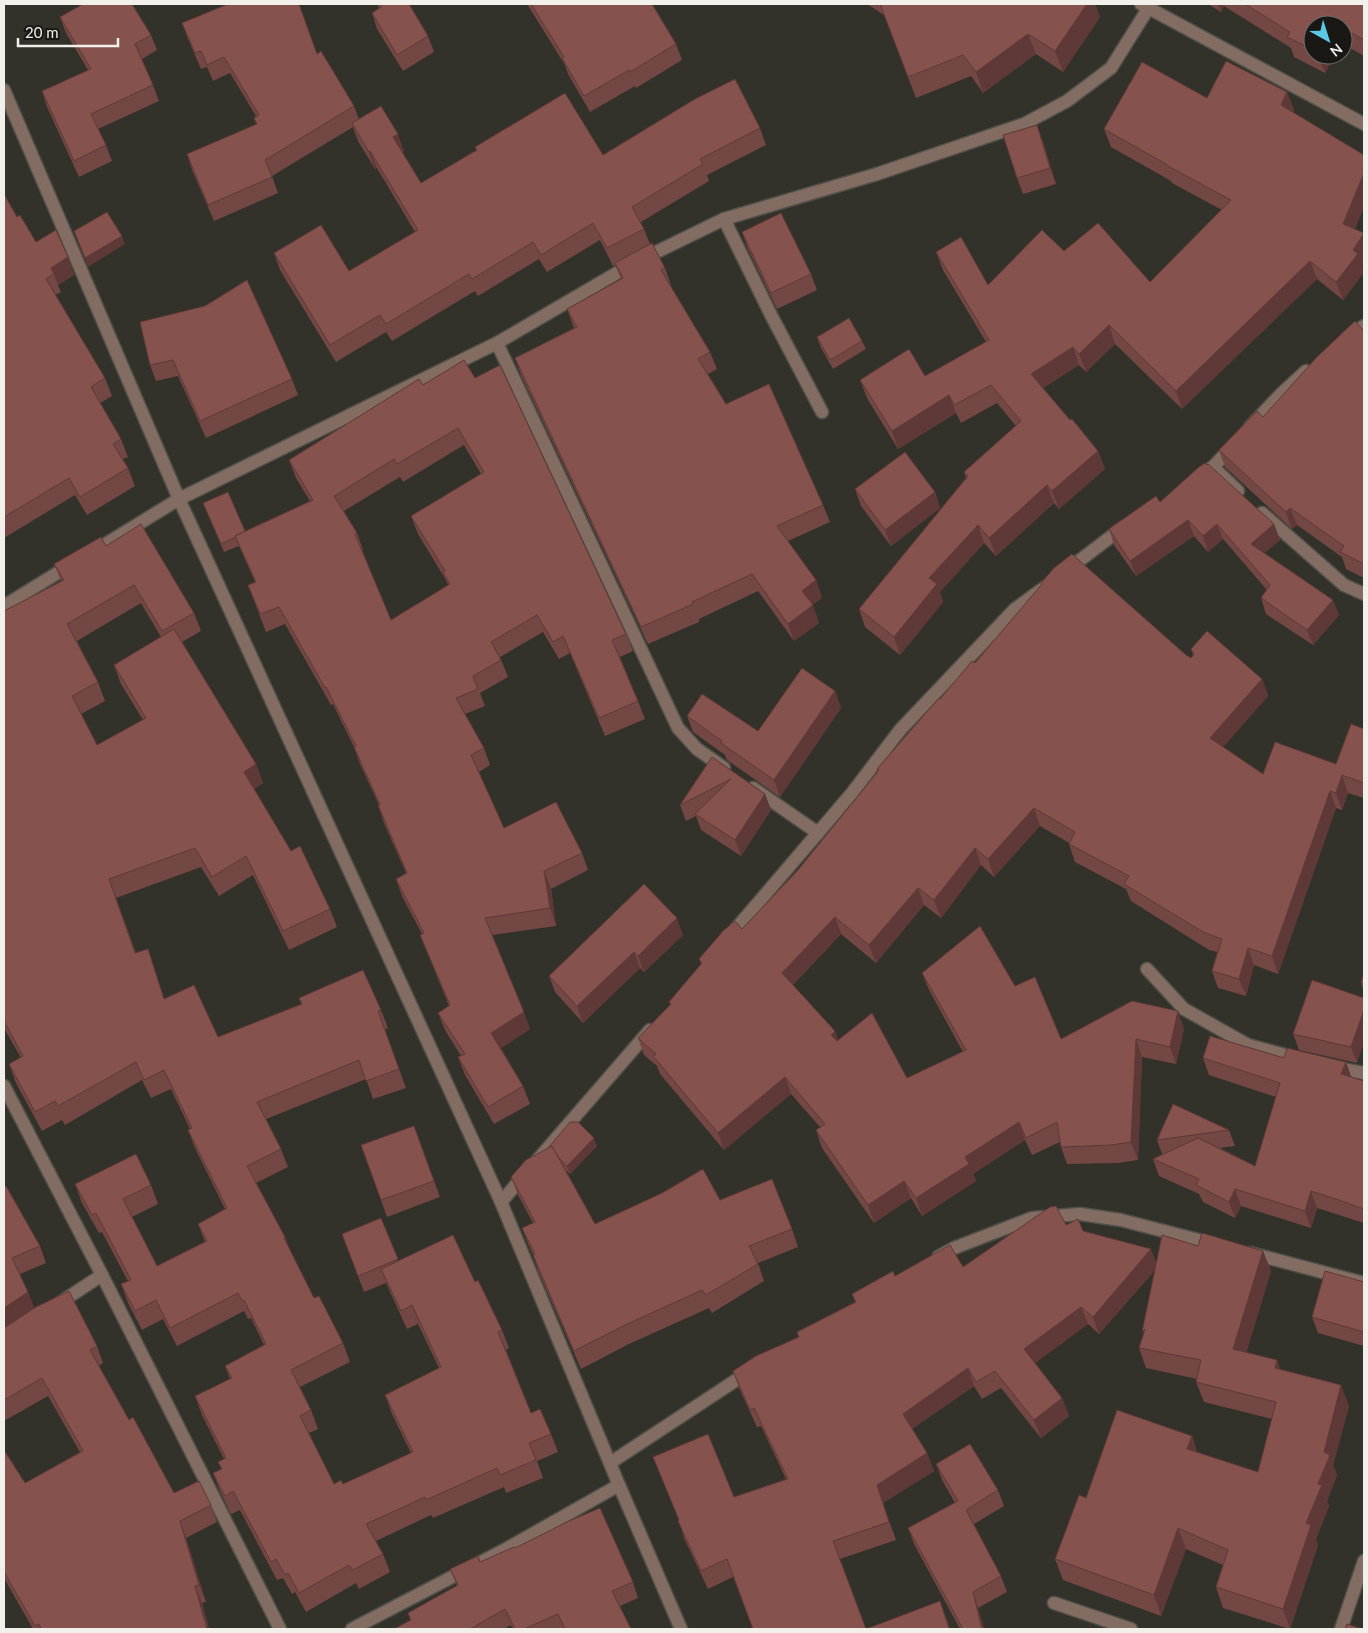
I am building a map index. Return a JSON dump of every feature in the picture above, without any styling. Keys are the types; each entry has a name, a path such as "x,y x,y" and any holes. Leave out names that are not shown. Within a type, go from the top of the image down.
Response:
{"street":[{"path":"4,606 179,499 497,343 634,263 724,220 877,174 1024,124 1067,101 1111,68 1147,5 1364,124"},
{"path":"4,90 179,499 502,1202 618,1485 681,1629"},
{"path":"724,220 771,316 822,412"},
{"path":"1334,348 1364,326"},
{"path":"497,343 678,728 697,750 818,833"},
{"path":"1189,483 1212,467 1280,395 1319,360"},
{"path":"1212,467 1252,505 1344,585 1364,594"},
{"path":"721,946 818,833 900,730 1015,609 1134,520"},
{"path":"1147,969 1184,1009 1248,1045 1314,1063 1364,1073"},
{"path":"502,1202 657,1021"},
{"path":"4,1086 102,1274 280,1629"},
{"path":"928,1262 954,1248 1032,1218 1080,1214 1121,1220 1364,1282"},
{"path":"49,1310 102,1274"},
{"path":"610,1463 759,1365"},
{"path":"352,1629 506,1549 618,1485"},
{"path":"1341,1629 1364,1561"},
{"path":"1054,1604 1131,1629"}],"building":[{"path":"83,4 132,4 151,35 135,44 153,85 91,114 106,145 74,161 42,91 91,69 60,17"},
{"path":"228,4 299,4 317,54 321,51 354,106 265,160 272,177 208,205 187,154 257,124 254,118 259,115 224,57 207,65 201,51 195,53 182,23"},
{"path":"379,4 409,4 428,36 397,55 372,13 381,7"},
{"path":"531,4 652,4 676,44 630,72 629,70 584,96 562,58 564,57"},
{"path":"880,4 1087,4 1055,51 1028,34 976,72 963,55 908,77"},
{"path":"1245,4 1364,4 1364,40 1353,34 1353,15 1303,15 1303,45 1287,37 1290,32"},
{"path":"1226,61 1287,92 1281,105 1364,155 1364,173 1343,224 1364,233 1353,250 1358,254 1336,282 1310,261 1176,391 1109,325 1079,354 1073,347 1031,374 1098,451 1052,491 1047,485 989,538 978,525 929,578 937,584 894,637 859,609 968,476 964,472 1021,421 991,385 954,405 949,395 892,431 860,380 909,349 925,376 989,340 936,252 961,237 988,285 1042,230 1064,251 1098,223 1150,282 1231,200 1104,129 1142,62 1207,98"},
{"path":"735,79 760,128 700,159 703,164 632,207 644,229 607,248 593,223 541,255 533,242 472,279 469,274 386,324 380,315 330,345 274,253 321,225 349,271 418,230 352,123 381,106 398,134 393,137 421,183 477,150 475,147 565,93 603,155 695,99"},
{"path":"1037,125 1050,168 1017,178 1003,135"},
{"path":"4,194 17,217 20,215 36,242 56,230 68,257 51,268 54,274 46,279 105,378 91,387 121,439 113,444 128,468 80,497 69,478 4,517"},
{"path":"107,212 122,236 85,258 74,231"},
{"path":"781,213 811,274 771,293 742,232"},
{"path":"652,243 665,268 661,270 710,352 698,359 726,404 769,384 823,505 777,526 816,580 802,591 813,605 788,624 752,574 692,602 693,604 641,627 515,358 577,327 567,309 623,278 615,263"},
{"path":"247,280 292,379 200,421 173,360 150,365 140,322 205,306"},
{"path":"849,318 862,341 830,360 817,337"},
{"path":"1355,321 1364,331 1364,564 1340,552 1344,546 1290,508 1286,512 1219,450 1257,411 1263,417 1316,358"},
{"path":"464,360 475,378 500,365 626,634 612,640 638,701 599,718 563,636 553,642 537,615 491,642 501,660 473,676 478,689 456,698 484,748 471,755 504,828 556,802 582,853 544,871 550,908 485,918 524,1012 491,1033 523,1086 488,1107 458,1057 465,1054 438,1013 450,1005 420,935 424,933 396,879 407,873 354,747 356,746 326,687 279,607 260,614 248,585 256,582 235,536 313,500 289,460 419,379 423,385","holes":["458,428 484,472 411,516 445,571 443,572 450,584 391,620 355,534 357,533 334,496 394,459 397,464"]},
{"path":"905,452 935,492 885,530 855,489"},
{"path":"1205,463 1274,524 1251,544 1333,600 1307,630 1261,598 1270,585 1217,524 1203,536 1188,520 1130,561 1109,529 1156,496 1160,502"},
{"path":"228,492 245,531 221,544 203,503"},
{"path":"141,524 194,613 162,631 134,585 67,624 98,682 72,696 97,745 146,718 114,665 174,629 256,764 244,772 291,851 300,846 330,909 283,931 246,856 212,877 195,848 109,879 135,953 148,949 164,999 194,985 218,1037 302,1004 299,998 363,970 381,1010 378,1011 399,1069 366,1081 359,1060 257,1102 281,1149 247,1166 285,1237 314,1298 319,1296 343,1343 291,1370 311,1410 300,1416 334,1484 341,1480 343,1484 413,1452 385,1395 441,1367 412,1305 401,1311 381,1269 453,1235 475,1282 478,1280 502,1330 498,1332 531,1413 540,1409 551,1434 529,1443 536,1460 500,1475 497,1468 426,1500 425,1497 366,1524 383,1554 353,1570 349,1565 299,1593 288,1573 285,1575 276,1559 271,1562 233,1491 225,1496 213,1473 222,1469 218,1462 226,1458 195,1396 232,1378 225,1366 266,1344 244,1300 242,1301 238,1293 170,1328 156,1300 135,1311 121,1284 131,1280 96,1213 92,1215 75,1184 136,1154 151,1185 123,1199 157,1266 207,1241 198,1224 227,1208 188,1130 192,1128 164,1070 144,1080 136,1062 58,1106 55,1101 35,1112 9,1064 23,1056 4,1021 4,611 64,580 54,564 101,537 106,546"},
{"path":"1072,554 1186,655 1191,658 1194,654 1191,649 1207,631 1262,679 1210,738 1263,774 1275,742 1336,764 1351,724 1364,729 1364,783 1342,775 1336,793 1330,791 1272,956 1248,948 1239,979 1212,971 1222,939 1203,932 1124,884 1129,876 1069,844 1075,832 1034,808 988,859 975,848 934,900 918,888 869,945 835,917 782,973 835,1031 831,1035 837,1041 872,1013 907,1078 966,1050 922,973 980,926 1015,986 1035,977 1061,1039 1132,1001 1178,1011 1170,1047 1136,1039 1131,1142 1111,1145 1061,1147 1057,1122 1026,1138 1019,1122 965,1157 969,1164 916,1198 904,1181 868,1205 816,1130 825,1124 785,1077 718,1133 653,1056 656,1054 638,1038 671,1004 669,1002 702,963 699,959 723,931 735,921 742,929 798,870 879,770 877,769 972,661 975,663 1054,568"},
{"path":"802,668 835,691 774,780 721,743 722,741 687,716 702,694 758,731"},
{"path":"712,757 765,794 735,840 695,814 731,779 680,805"},
{"path":"644,884 677,918 638,956 634,952 577,1006 549,976"},
{"path":"1364,973 1364,984 1361,983"},
{"path":"1312,980 1364,998 1364,1010 1351,1047 1293,1034"},
{"path":"1210,1036 1284,1058 1287,1048 1346,1062 1341,1074 1364,1081 1364,1209 1311,1191 1305,1211 1235,1189 1229,1202 1196,1185 1199,1179 1153,1159 1198,1138 1255,1166 1280,1083 1203,1058"},
{"path":"1173,1104 1229,1130 1157,1140"},
{"path":"570,1122 578,1122 594,1138 567,1166 558,1157 552,1146 548,1148"},
{"path":"414,1126 434,1181 381,1200 361,1145"},
{"path":"552,1146 595,1224 662,1193 703,1169 720,1200 772,1179 792,1229 749,1246 758,1264 706,1295 702,1290 574,1351 533,1255 535,1254 522,1228 535,1222 511,1177 526,1160"},
{"path":"6,1186 40,1246 12,1258 28,1292 4,1308 4,1187"},
{"path":"1056,1206 1066,1225 1078,1219 1083,1231 1151,1249 1093,1317 1081,1307 1024,1349 1062,1398 1034,1420 995,1371 976,1382 968,1368 903,1414 927,1453 877,1485 889,1522 833,1541 866,1629 753,1629 727,1559 701,1571 678,1521 653,1457 708,1434 734,1497 788,1479 754,1408 750,1410 733,1371 756,1356 799,1337 797,1332 856,1302 852,1294 893,1271 895,1276 950,1245 963,1267 1050,1207"},
{"path":"381,1218 398,1259 358,1276 342,1234"},
{"path":"1202,1233 1263,1251 1233,1349 1277,1360 1275,1368 1341,1385 1324,1452 1330,1455 1318,1484 1322,1485 1306,1523 1311,1525 1283,1609 1216,1587 1228,1550 1178,1528 1154,1595 1055,1559 1079,1495 1086,1498 1117,1410 1192,1436 1187,1449 1258,1472 1276,1402 1196,1382 1201,1360 1139,1348 1145,1329 1142,1332 1162,1235 1198,1246"},
{"path":"1325,1271 1364,1282 1364,1332 1312,1317"},
{"path":"69,1291 97,1346 90,1350 129,1420 133,1417 174,1493 199,1481 211,1505 180,1521 199,1585 195,1586 207,1629 41,1629 39,1624 35,1626 4,1572 4,1450 25,1483 83,1451 42,1378 4,1400 4,1328 36,1307"},
{"path":"970,1444 998,1490 966,1510 1001,1576 973,1592 982,1629 963,1629 908,1528 958,1501 936,1464"},
{"path":"600,1508 633,1582 612,1591 631,1629 565,1629 558,1614 524,1629 515,1629 505,1609 470,1629 394,1629 411,1620 408,1613 458,1585 450,1569 478,1556 480,1562 515,1548"},
{"path":"940,1601 949,1629 866,1629"},
{"path":"1347,1624 1362,1629 1345,1629"}]}
